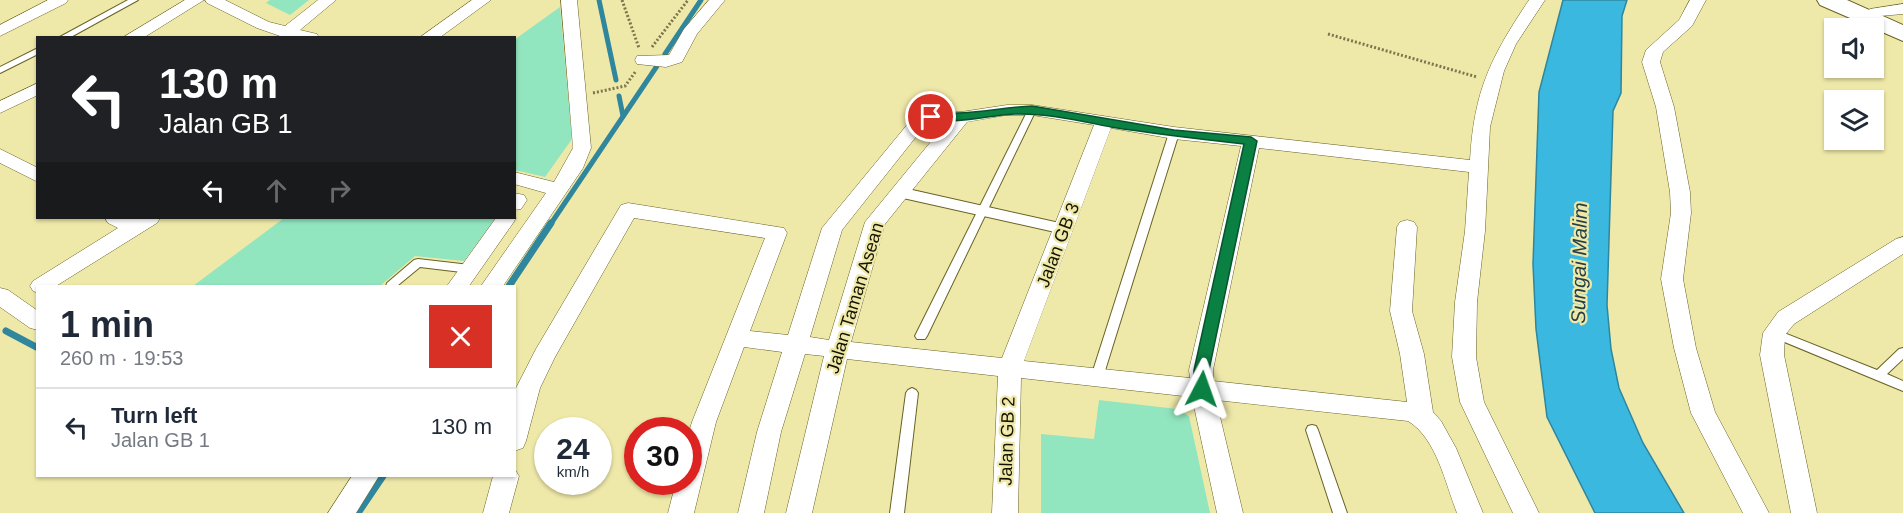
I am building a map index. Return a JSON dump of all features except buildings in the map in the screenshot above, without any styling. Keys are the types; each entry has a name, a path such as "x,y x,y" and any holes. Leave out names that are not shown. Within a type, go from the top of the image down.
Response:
{"main road":[{"path":"1828,0 1867,18"},
{"path":"1884,26 1903,34"}],"street":[{"path":"1,29 60,0"},
{"path":"133,36 195,0"},
{"path":"213,0 263,25 301,36"},
{"path":"286,33 328,0"},
{"path":"430,36 483,0"},
{"path":"493,285 573,168 582,148 569,0"},
{"path":"643,60 666,62 676,58 690,32 717,0"},
{"path":"1526,513 1472,402 1464,357 1466,302 1480,167 1481,127 1492,81 1508,44 1537,0"},
{"path":"1698,0 1686,23 1652,54 1651,63 1665,107 1680,192 1681,213 1672,287 1685,348 1703,413 1756,513"},
{"path":"1867,18 1876,12 1903,9"},
{"path":"0,108 36,89"},
{"path":"961,117 1007,110 1032,110 1174,133 1480,167"},
{"name":"Jalan Taman Asean","path":"751,513 769,432 832,228 917,124 931,117 961,117"},
{"name":"Jalan Taman Asean","path":"799,513 838,349 875,222 961,117"},
{"name":"Jalan GB 3","path":"1010,368 1104,122"},
{"path":"1230,513 1202,389 1201,370 1251,141"},
{"path":"0,156 36,175"},
{"path":"516,179 557,189"},
{"path":"900,192 1064,229"},
{"path":"516,433 528,388 536,372 628,210 777,233 704,422 681,513"},
{"path":"120,219 142,223"},
{"path":"464,278 505,219"},
{"path":"42,285 142,223"},
{"path":"1407,227 1401,310 1412,354 1421,415"},
{"path":"1804,513 1772,355 1774,333 1786,318 1902,245"},
{"path":"4,304 36,288"},
{"path":"4,304 36,321"},
{"path":"736,338 1413,411 1421,415 1436,433 1470,513"},
{"name":"Jalan GB 2","path":"1005,513 1010,368"},
{"path":"341,513 365,477"},
{"path":"496,513 506,477"}],"lane":[{"path":"66,36 134,0"},
{"path":"0,70 36,51"},
{"path":"921,336 1032,110"},
{"path":"1097,377 1174,133"},
{"path":"392,285 418,263 464,278"},
{"path":"1774,333 1903,386"},
{"path":"1878,376 1893,359 1903,352"},
{"path":"897,513 912,393"},
{"path":"1312,430 1340,513"}],"path":[{"path":"622,0 643,60"},
{"path":"579,96 630,83 643,60 688,0"},
{"path":"1328,34 1492,81"}],"green space":[{"path":"270,0 309,0 290,15 266,3"},
{"path":"560,7 572,139 545,177 516,170 516,39"},
{"path":"283,219 495,219 464,261 415,256 381,285 194,285"},
{"path":"1099,400 1177,409 1189,416 1210,513 1041,513 1041,434 1094,439"}],"water":[{"name":"Sungai Malim","path":"1563,0 1627,0 1622,16 1621,93 1613,111 1607,305 1611,349 1619,388 1643,443 1684,513 1595,513 1547,417 1536,329 1533,264 1539,92"}],"waterway":[{"path":"599,0 616,80"},
{"path":"665,54 701,0"},
{"path":"550,225 657,66"},
{"path":"619,96 623,116"},
{"path":"510,285 551,223"},
{"path":"6,331 36,347"},
{"path":"358,513 382,477"}],"route":[{"path":"931,117 961,117 1007,110 1032,110 1174,133 1251,141 1201,370 1202,389"}]}
